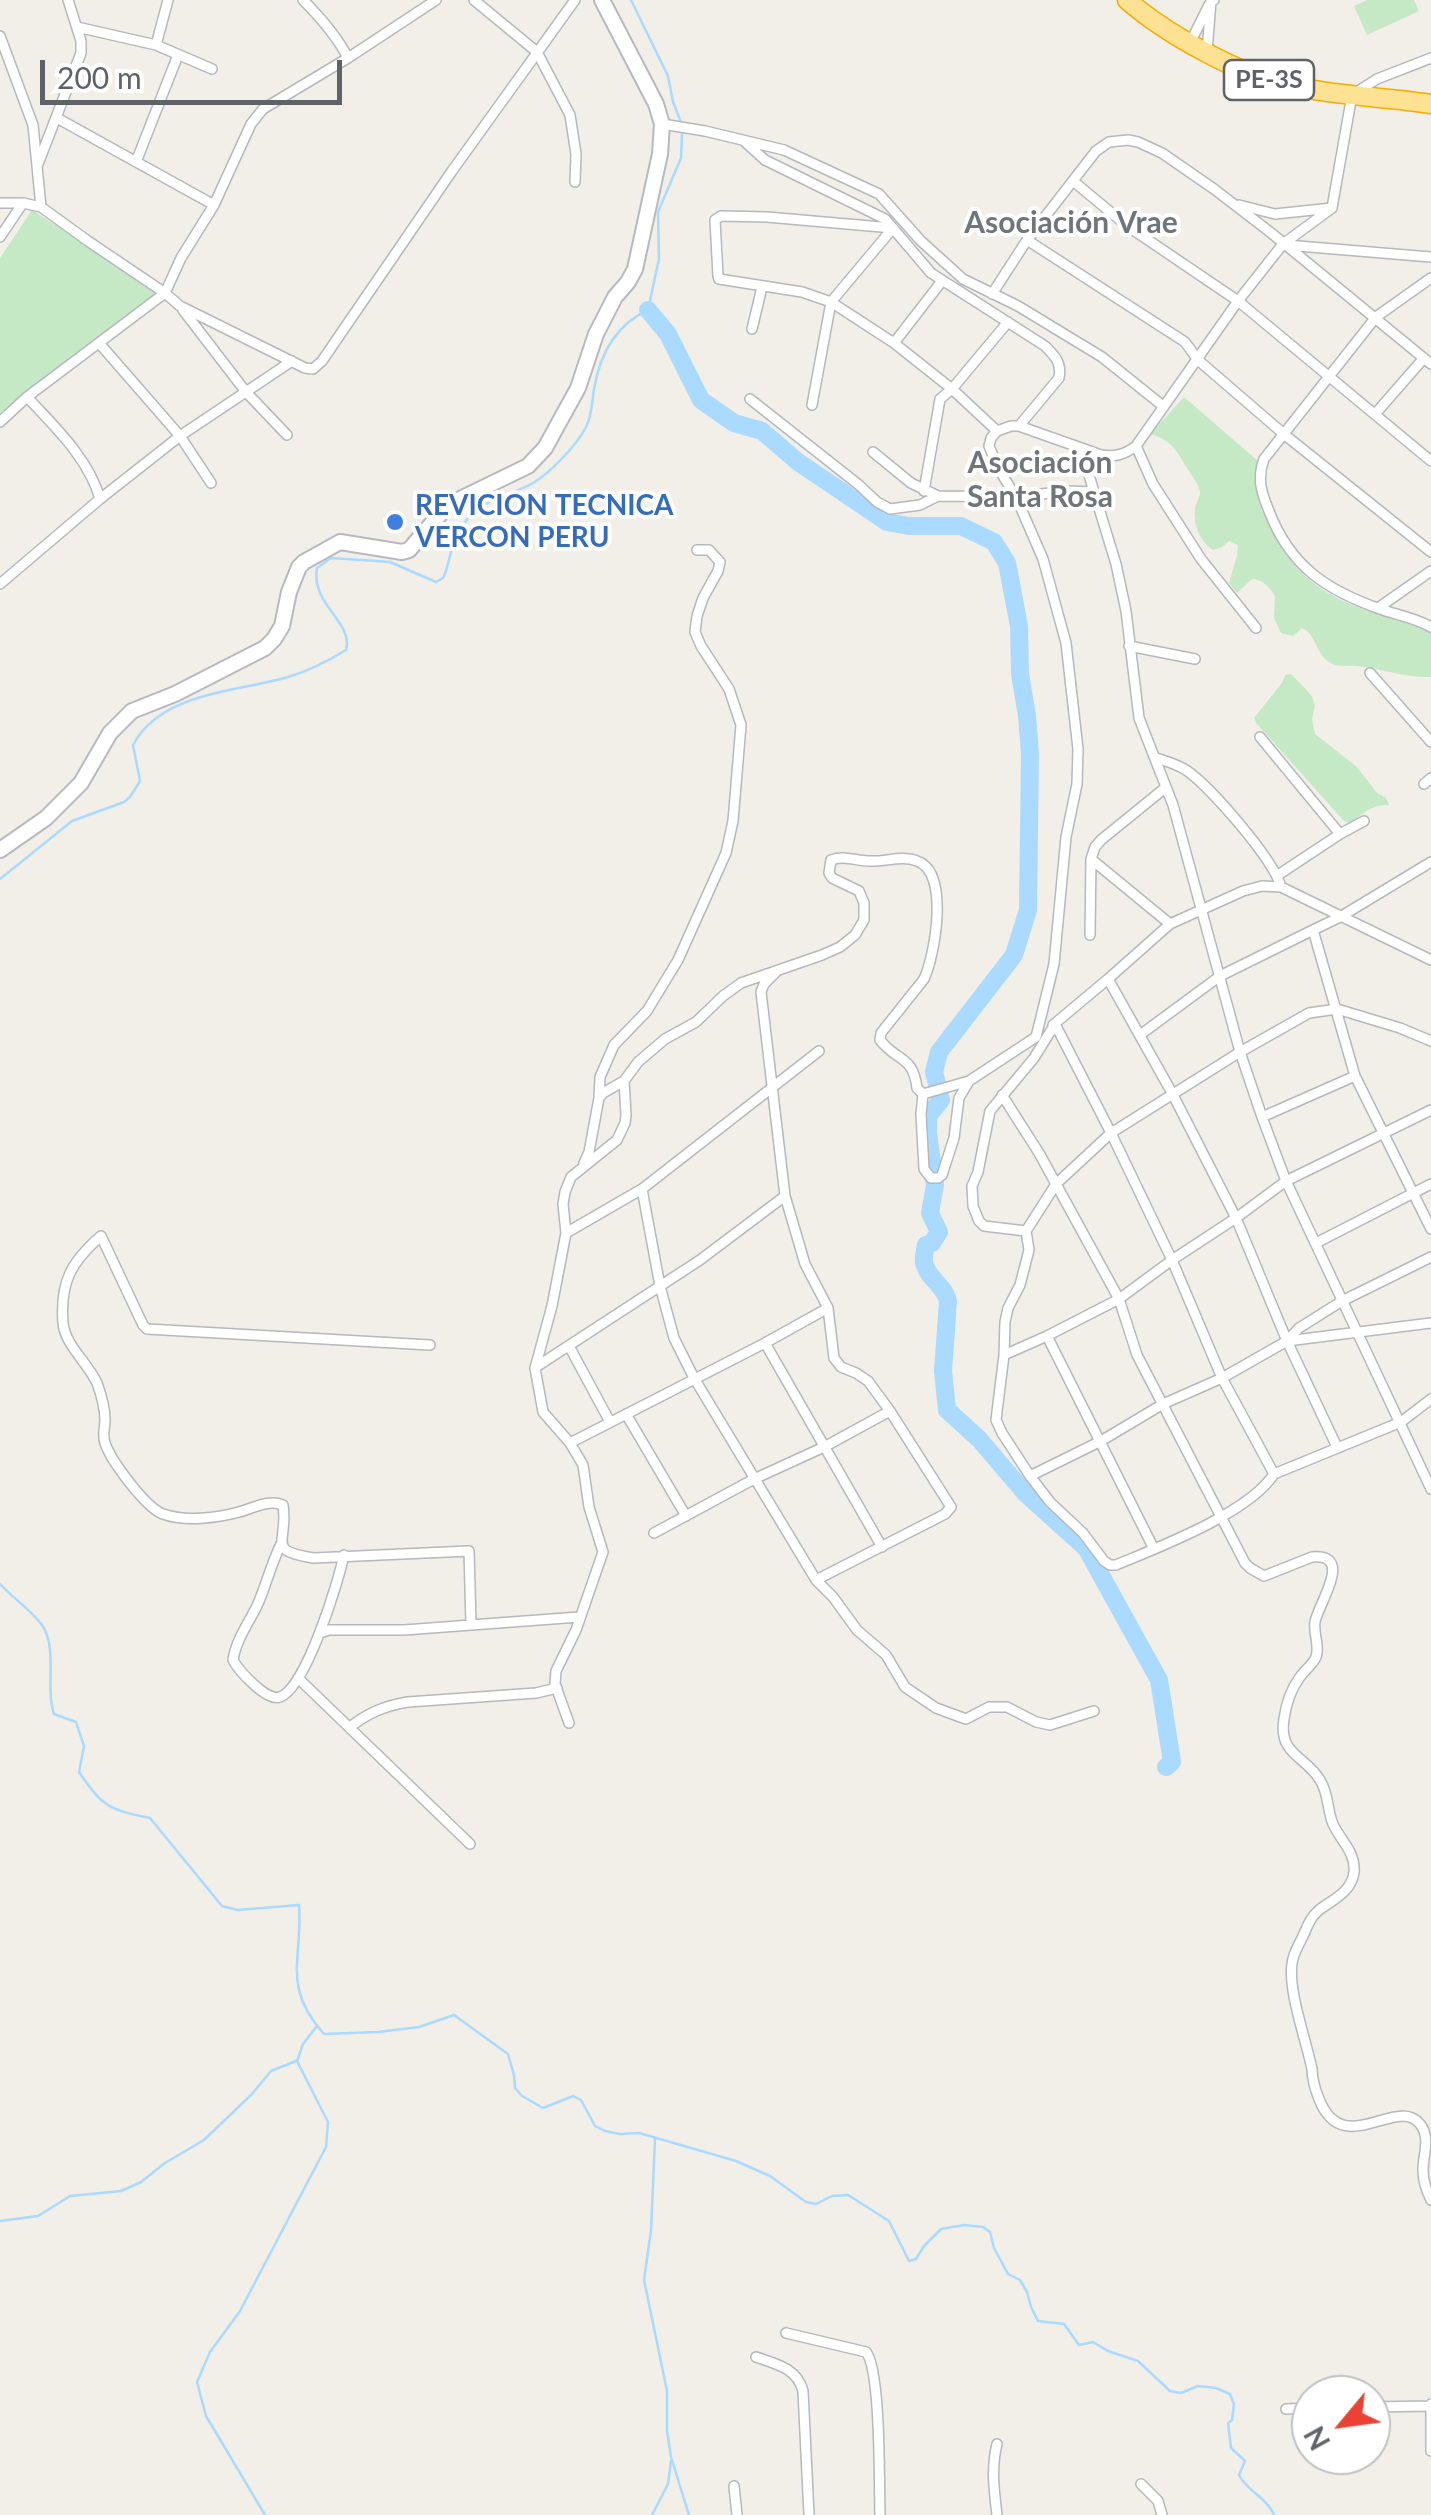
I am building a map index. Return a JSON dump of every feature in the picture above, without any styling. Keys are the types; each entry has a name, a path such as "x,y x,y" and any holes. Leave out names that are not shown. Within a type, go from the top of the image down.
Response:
{"highway":[{"name":"PE-3S","path":"1127,0 1199,48 1271,81 1352,95 1376,87 1431,104"}],"street":[{"path":"37,167 82,53 68,0"},
{"path":"156,45 168,0"},
{"path":"303,0 348,58"},
{"path":"0,422 165,293 214,205 251,124 263,109 436,0"},
{"path":"474,0 538,52 570,115 576,154 575,182"},
{"path":"180,306 292,361 314,369 318,366 575,0"},
{"path":"0,850 46,818 81,783 110,734 132,712 265,648 282,626 289,592 304,562 340,542 409,550 456,500 528,466 545,448 578,388 596,334 615,296 635,269 660,154 662,124 656,104 602,0"},
{"path":"1199,48 1212,0"},
{"path":"1199,48 1212,0"},
{"path":"77,27 156,45 212,69"},
{"path":"0,36 34,125 41,207"},
{"path":"136,162 178,54"},
{"path":"1376,87 1431,58"},
{"path":"1036,1037 1054,964 1078,749 1066,643 1043,559 1016,497 998,468 989,446 991,438 997,431 1019,426 1115,457 1136,446 1283,244 1332,208 1352,95"},
{"path":"57,118 214,205"},
{"path":"662,124 806,158 878,194 963,280 1018,306 1102,357 1163,406"},
{"path":"742,140 765,160 884,219 921,263 942,281 1045,346 1056,357 1061,368 1059,378 1019,426"},
{"path":"992,294 1027,240 1096,150 1108,142 1138,142 1162,153 1234,204 1428,361 1376,413"},
{"path":"1073,181 1126,225 1238,301 1431,460"},
{"path":"0,203 41,207 165,293 180,306 246,392 287,435"},
{"path":"0,237 23,203"},
{"path":"1234,204 1275,214 1332,208"},
{"path":"893,228 717,217 718,276 802,292 831,302 894,343 997,431"},
{"path":"812,405 831,302 893,228"},
{"path":"1027,240 1185,342 1198,360 1285,435 1431,552"},
{"path":"1283,244 1431,257"},
{"path":"1431,278 1376,317 1264,459 1259,472 1263,497 1284,544 1298,562 1343,594 1431,627"},
{"path":"894,343 942,281"},
{"path":"752,329 762,286"},
{"path":"924,490 940,400 1008,322"},
{"path":"99,343 180,436 211,483"},
{"path":"0,584 180,436 292,361"},
{"path":"28,397 86,466 100,499"},
{"path":"750,399 890,509 920,505 938,496"},
{"path":"1136,446 1153,484 1201,559 1256,628"},
{"path":"1081,448 1116,564 1140,718 1173,805 1240,1052 1286,1180 1431,1489"},
{"path":"873,452 938,496 1094,492"},
{"path":"584,1164 600,1077 614,1045 647,1011 678,960 726,853 733,822 740,725 730,689 696,632 703,598 720,562 709,550 697,550"},
{"path":"1378,608 1431,571"},
{"path":"1129,646 1195,659"},
{"path":"1370,674 1431,742"},
{"path":"1260,737 1340,834"},
{"path":"1156,758 1186,770 1206,788 1251,839 1278,875 1281,887"},
{"path":"1090,935 1091,859 1095,847 1165,788"},
{"path":"1278,875 1364,821"},
{"path":"599,1098 624,1081 664,1039 696,1022 741,983 840,947 855,935 864,920 864,903 858,891 828,873 831,860 840,857 870,862 920,861 935,882 936,934 924,979 881,1033 880,1040 913,1068 917,1088 923,1094"},
{"path":"1091,859 1170,924"},
{"path":"1140,1035 1220,976 1340,917 1431,862"},
{"path":"923,1094 968,1081 1036,1037 1170,924 1262,886 1281,887 1431,960"},
{"path":"1313,930 1355,1076 1431,1229"},
{"path":"779,969 761,992 785,1196 805,1264 828,1308 837,1364 868,1381 950,1508 816,1580"},
{"path":"1108,980 1236,1218 1287,1341 1338,1447"},
{"path":"1431,1041 1337,1009 1309,1014 1111,1132 1056,1184 1026,1231 1030,1250 1004,1322 996,1420 1050,1502 1083,1532 1110,1565 1116,1565 1220,1517 1268,1484 1274,1474 1401,1422 1431,1399"},
{"path":"1026,1231 984,1226 978,1221 972,1186 990,1111 1034,1058 1054,1024"},
{"path":"1054,1024 1172,1260 1222,1378 1274,1474"},
{"path":"566,1232 642,1188 820,1051"},
{"path":"1262,1117 1355,1076"},
{"path":"569,1723 556,1688 556,1671 603,1552 588,1507 583,1465 543,1412 535,1368 566,1232 565,1192 571,1176 610,1147 625,1124 624,1081"},
{"path":"923,1094 924,1169 934,1178 942,1175 948,1158 958,1098 968,1081"},
{"path":"1002,1096 1119,1299 1137,1355 1245,1563 1264,1576 1321,1556 1328,1559 1334,1572 1315,1620 1316,1659 1289,1696 1283,1738 1323,1784 1332,1823 1349,1849 1354,1872 1346,1890 1308,1922 1291,1968 1294,1990 1312,2078 1327,2116 1355,2126 1397,2115 1419,2122 1426,2139 1424,2185 1431,2200"},
{"path":"1004,1355 1119,1299 1286,1180 1431,1110"},
{"path":"1316,1243 1431,1184"},
{"path":"642,1188 674,1338 694,1378 816,1580 857,1630 886,1655 906,1687 936,1708 966,1719 990,1707 1006,1707 1050,1726 1094,1710"},
{"path":"535,1368 700,1260 785,1196"},
{"path":"344,1555 320,1633 298,1678 284,1696 268,1697 233,1660 281,1544 283,1505 271,1502 222,1516 188,1518 164,1515 142,1498 105,1442 102,1402 96,1383 63,1329 65,1280 101,1236 142,1325 153,1330 430,1345"},
{"path":"1030,1476 1164,1404 1222,1378 1287,1341 1299,1328 1342,1301 1431,1257"},
{"path":"570,1443 828,1308"},
{"path":"1287,1341 1431,1323"},
{"path":"1046,1336 1154,1548"},
{"path":"764,1343 882,1547"},
{"path":"569,1346 610,1422"},
{"path":"654,1533 890,1411"},
{"path":"626,1414 686,1516"},
{"path":"281,1544 290,1554 314,1558 469,1551 470,1624"},
{"path":"320,1633 580,1617"},
{"path":"298,1678 470,1844"},
{"path":"350,1728 387,1705 556,1688"},
{"path":"786,2333 866,2352 871,2359 876,2390 880,2515"},
{"path":"756,2357 782,2366 800,2380 809,2515"},
{"path":"1391,2406 1430,2405 1431,2451"},
{"path":"1286,2408 1291,2408"},
{"path":"997,2444 993,2460 997,2515"},
{"path":"1142,2484 1158,2501 1162,2515"},
{"path":"734,2486 737,2515"}],"green space":[{"path":"1367,0 1414,0 1419,11 1367,35 1354,6"},
{"path":"32,210 158,292 0,413 0,258"},
{"path":"1184,397 1259,462 1268,520 1298,569 1346,602 1431,628 1431,677 1333,664 1323,657 1311,635 1302,628 1293,636 1281,633 1274,618 1275,596 1266,584 1252,579 1237,593 1229,583 1238,545 1229,541 1213,550 1204,542 1195,520 1200,492 1197,484 1174,448 1150,434"},
{"path":"1291,674 1312,696 1315,734 1357,767 1389,805 1372,808 1350,823 1344,821 1257,724 1254,718 1285,675"}],"waterway":[{"path":"631,0 668,76 682,125"},
{"path":"0,879 72,821 130,797 140,781 133,745 162,714 202,697 296,675 346,650 344,630 320,592 317,568 331,558 390,562 436,582 443,578 461,527 478,509 533,483 563,458 588,423 597,376 611,342 626,324 648,310 659,259 658,212 681,158 682,133"},
{"path":"648,310 668,334 701,400 734,423 762,431 798,462 887,522 961,526 994,542 1007,563 1019,626 1020,674 1030,754 1028,910 1014,955 939,1052 934,1072 941,1100 928,1116 935,1185 930,1213 939,1232 926,1245 924,1263 948,1301 943,1371 947,1410 979,1439 1025,1493 1086,1548 1159,1680 1172,1762 1166,1767"},
{"path":"0,1584 38,1620 47,1634 54,1714 76,1722 84,1746 79,1772 94,1793 116,1809 150,1818 222,1906 238,1910 299,1905 298,1986 311,2017 324,2034 419,2027 454,2015 508,2054 515,2088 543,2108 573,2096 581,2100 595,2126 605,2131 639,2133 736,2161 770,2176 806,2202 816,2204 832,2196 848,2195 889,2221 909,2261 916,2259 941,2229 983,2227 990,2232 1008,2274 1020,2280 1038,2321 1064,2324 1079,2345 1093,2342 1138,2361 1170,2391 1181,2393 1198,2386 1230,2394 1234,2404 1228,2423 1231,2448 1245,2461 1239,2475 1274,2515"},
{"path":"265,2515 206,2416 197,2382 210,2352 240,2311 326,2147 328,2122 297,2061 303,2044 317,2026"},
{"path":"0,2221 38,2216 70,2196 121,2191 141,2182 204,2140 271,2071 296,2061"},
{"path":"655,2138 651,2230 644,2280 667,2391 671,2457 689,2515"},
{"path":"652,2515 668,2484 671,2461"}],"place":[{"name":"REVICION TECNICA VERCON PERU","path":"395,522"}],"district":[{"name":"Asociación Vrae","path":"1071,223"},
{"name":"Asociación Santa Rosa","path":"1040,480"}]}
